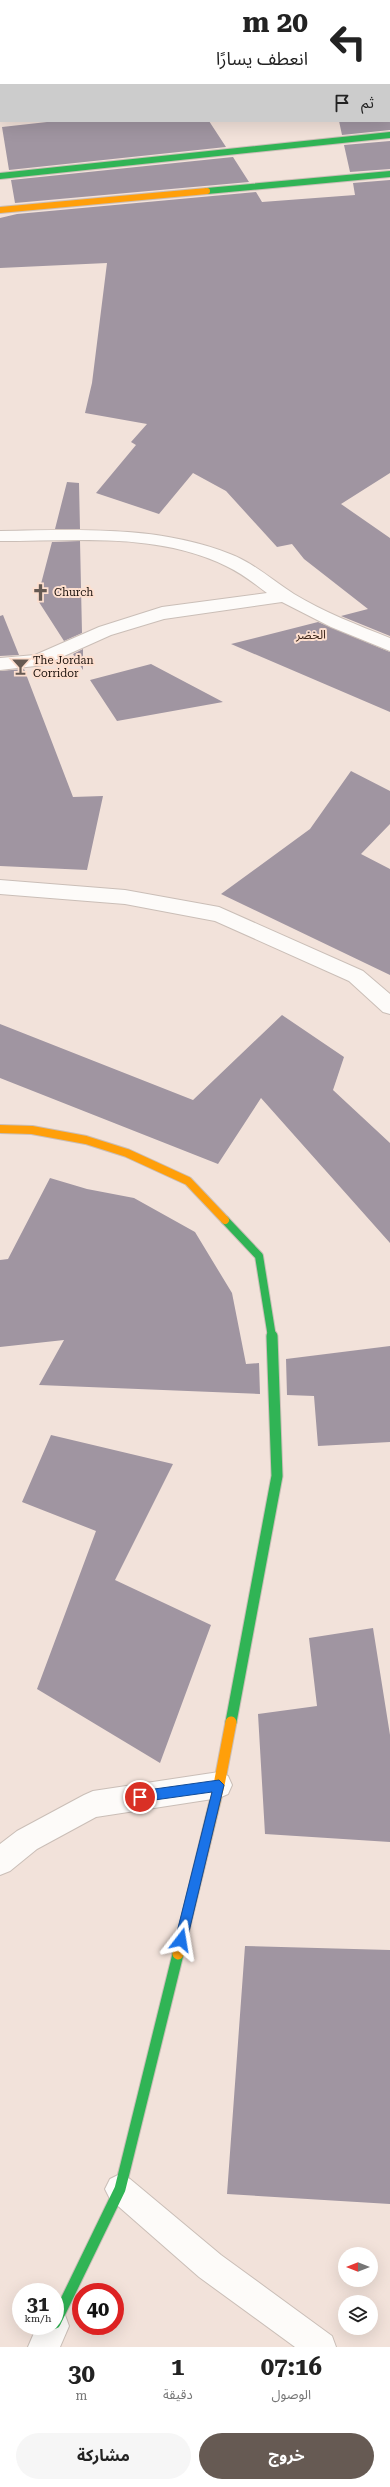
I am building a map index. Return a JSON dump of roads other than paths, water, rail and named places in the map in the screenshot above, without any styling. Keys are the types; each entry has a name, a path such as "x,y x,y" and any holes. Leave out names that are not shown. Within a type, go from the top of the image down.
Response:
{"street":[{"path":"0,176 390,135"},
{"path":"0,210 390,174"},
{"path":"0,536 107,536 148,538 188,546 225,558 251,572 285,596 362,634 390,645"},
{"path":"0,664 38,661 105,631 162,613 285,596"},
{"path":"0,887 125,897 219,914 356,976 390,1006"},
{"path":"0,1129 32,1130 86,1140 127,1154 188,1181 259,1256 271,1322 277,1476 219,1785 120,2188 64,2304"},
{"path":"0,1861 27,1840 93,1804 219,1785"},
{"path":"120,2188 210,2266 321,2347"},
{"path":"44,2347 50,2335"}],"place":[{"name":"Church","path":"41,592"},
{"name":"The Jordan Corridor","path":"20,666"}],"district":[{"name":"الخضر","path":"311,635"}]}
